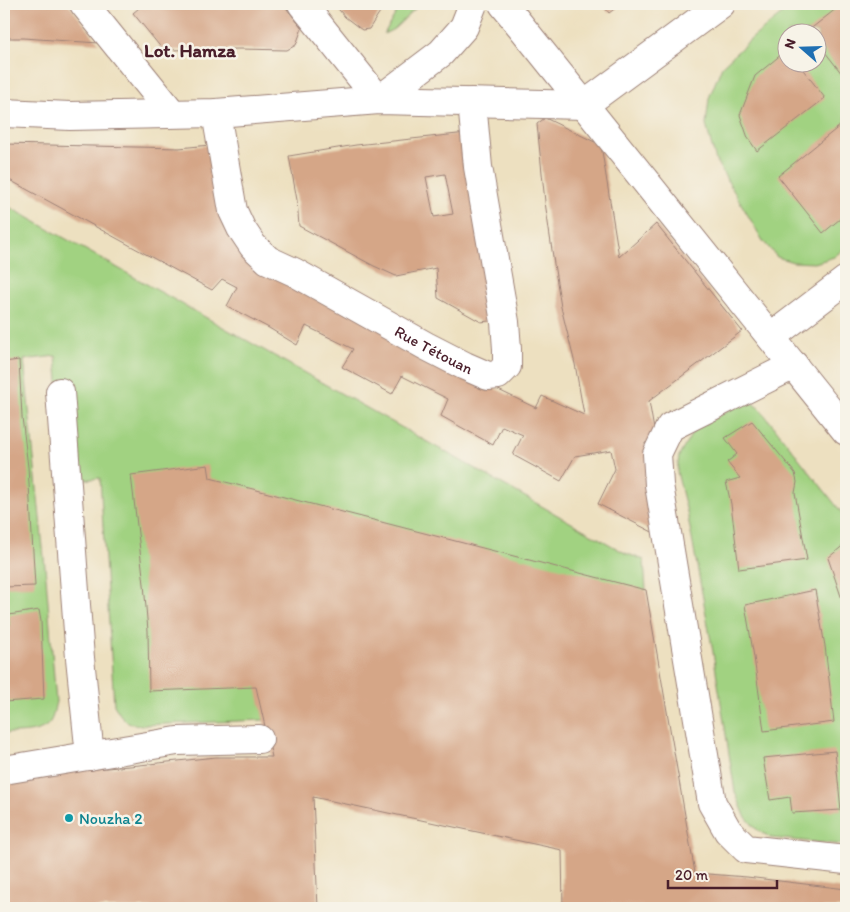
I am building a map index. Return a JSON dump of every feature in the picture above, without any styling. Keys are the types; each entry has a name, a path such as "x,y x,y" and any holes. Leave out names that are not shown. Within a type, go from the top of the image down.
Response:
{"street":[{"path":"84,4 172,113"},
{"path":"302,4 379,100"},
{"path":"379,100 441,53 464,27 473,4"},
{"path":"504,4 846,431"},
{"path":"4,113 70,116 216,112 379,100 584,105 720,4"},
{"name":"Rue Tétouan","path":"216,112 233,211 253,246 268,260 294,272 426,346 488,376 498,375 507,366 507,349 505,322 478,167 472,102"},
{"path":"772,337 846,280"},
{"path":"794,365 670,427 657,454 659,485 712,803 728,832 746,849 846,860"},
{"path":"60,392 80,658 90,756"},
{"path":"4,770 177,741 259,739"}],"green space":[{"path":"401,4 420,4 394,29 384,34"},
{"path":"794,4 846,4 846,247 834,257 815,263 793,262 777,257 763,241 716,161 706,125 709,98 722,66 751,39"},
{"path":"4,204 625,553 644,560 646,590 264,720 141,725 128,722 114,705 100,478 66,482 56,356 24,360 46,577 56,702 50,722 41,729 29,732 4,733"},
{"path":"742,403 752,403 760,409 846,518 846,845 771,838 756,829 745,816 735,792 713,652 687,512 677,472 679,456 694,430"}],"building":[{"path":"4,4 68,4 99,43 4,38"},
{"path":"144,4 283,4 302,28 296,45 287,50 163,50 133,13"},
{"path":"334,4 385,4 369,29 362,30 345,17"},
{"path":"602,4 621,4 609,13"},
{"path":"842,4 846,4 846,79 828,56 828,22 819,22"},
{"path":"778,57 778,72 805,72 825,98 757,151 748,138 740,115 755,76"},
{"path":"545,118 601,145 619,257 656,224 742,331 649,401 656,441 645,443 660,536 598,504 615,469 611,450 575,456 561,481 513,455 523,435 502,426 493,445 441,416 448,399 402,376 392,394 342,367 353,349 306,326 297,345 227,306 237,287 222,279 212,290 4,177 4,144 179,148 210,145 233,232 488,385 536,408 542,396 584,415 575,364 561,307 545,202 537,124"},
{"path":"846,121 846,214 823,233 778,176"},
{"path":"467,133 497,320 481,322 438,298 436,268 396,276 299,226 297,200 289,156 356,145","holes":["445,174 453,214 434,217 426,177"]},
{"path":"19,360 35,586 4,587 4,362"},
{"path":"752,421 795,473 797,482 795,493 807,560 739,569 731,504 726,482 740,478 727,462 737,454 725,438"},
{"path":"208,465 210,478 646,590 695,873 747,877 846,889 846,908 563,908 562,850 313,797 318,908 4,908 4,777 216,757 272,757 256,687 149,691 148,631 131,475"},
{"path":"846,543 846,611 828,558"},
{"path":"815,590 825,646 834,722 764,731 745,605"},
{"path":"39,610 44,699 4,702 4,626 10,625 9,615"},
{"path":"835,751 841,810 792,813 790,797 770,800 763,758"}],"place":[{"name":"Nouzha 2","path":"69,818"}],"district":[{"name":"Lot. Hamza","path":"190,50"}]}
